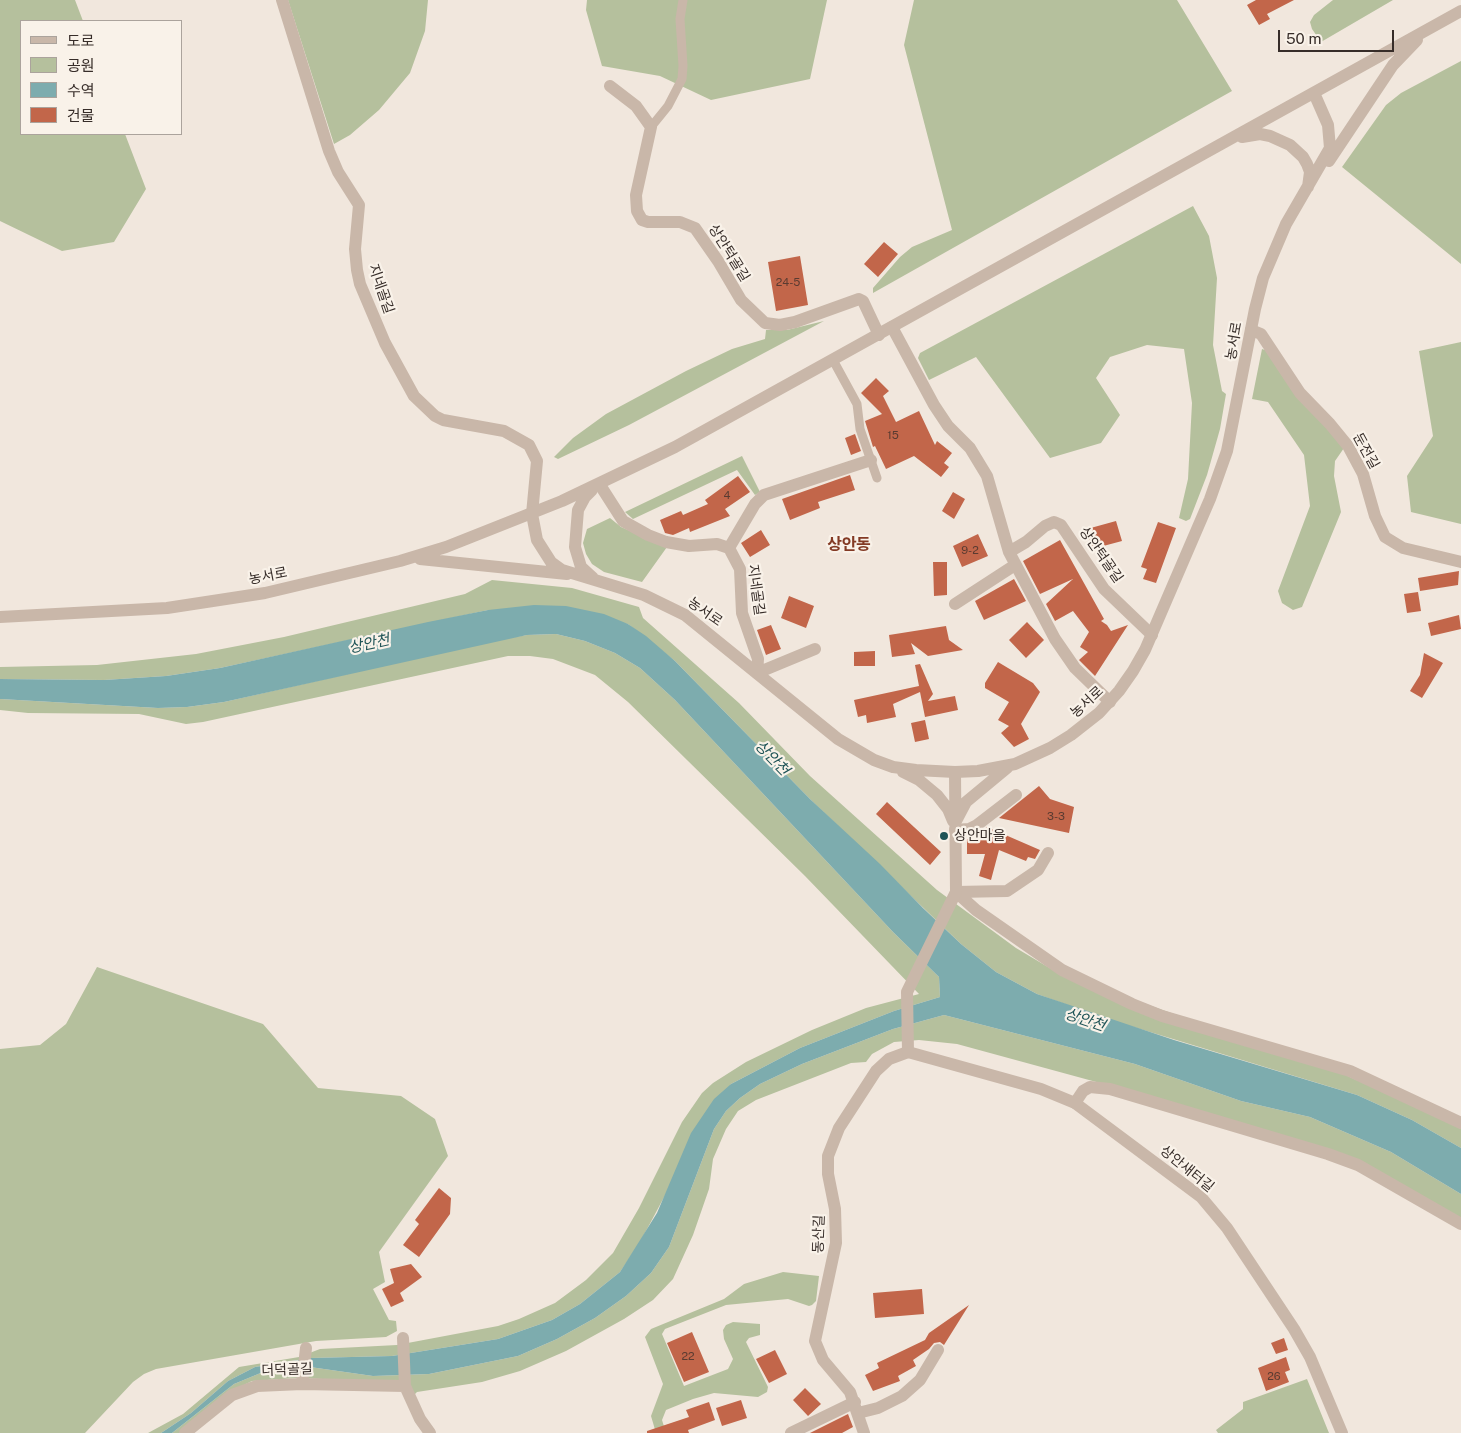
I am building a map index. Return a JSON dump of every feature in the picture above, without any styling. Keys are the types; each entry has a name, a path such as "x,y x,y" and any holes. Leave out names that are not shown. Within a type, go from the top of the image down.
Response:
{"street":[{"name":"지네골길","path":"282,0 329,152 338,172 359,205 355,249 357,270 360,284 385,343 414,396 435,416 443,420 504,431 529,445 537,461 532,514"},
{"name":"농서로","path":"0,617 167,608 265,593 400,561 446,547 532,514 600,485 675,447 1461,11"},
{"path":"1308,189 1362,115 1393,65 1418,40 1441,22"},
{"path":"610,86 632,102 651,127"},
{"name":"농서로","path":"532,514 537,540 551,562 562,570 644,595 685,615 838,739 861,753 893,767 955,772 997,768 1015,764 1050,748 1071,735 1110,702 1133,671 1152,635 1210,499 1227,451 1263,278 1286,224 1328,153 1331,140 1328,125 1314,93"},
{"name":"상안턱골길","path":"651,127 638,178 635,204 642,220 648,222 680,222 695,228 718,261 741,300 766,323 772,325 788,324 859,299 863,301 879,334"},
{"path":"1227,142 1260,134 1270,136 1290,145 1303,157 1307,164 1310,179 1308,189"},
{"path":"892,327 934,405 948,426 970,448 987,476 1014,565 1063,652 1110,702"},
{"name":"둔전길","path":"1252,330 1261,334 1300,394 1330,424 1348,446 1363,474 1374,516 1386,537 1403,548 1461,562"},
{"path":"600,581 580,567 575,547 576,519 581,503 600,485 623,521 648,535 666,542 689,546 717,544 729,548 755,504 764,495 870,460"},
{"name":"상안턱골길","path":"1009,552 1026,542 1045,526 1054,522 1061,525 1104,589 1152,635"},
{"name":"지네골길","path":"729,548 740,569 742,613 758,659 757,673"},
{"path":"400,561 430,558 580,576"},
{"path":"955,604 1014,565"},
{"path":"757,673 815,649"},
{"path":"954,828 966,802 990,780 1015,764"},
{"path":"893,767 919,780 937,795 948,809 954,828"},
{"path":"908,1047 909,992 954,897 955,772"},
{"path":"954,828 969,829 977,825 1016,795"},
{"path":"954,897 1007,891 1038,870 1048,853"},
{"path":"954,897 976,910 1062,970 1132,1004 1162,1016 1350,1071 1461,1123"},
{"name":"상안새터길","path":"908,1047 1042,1089 1075,1103 1201,1197 1218,1216 1294,1329 1313,1364 1342,1433"},
{"name":"동산길","path":"864,1433 856,1408 845,1384 823,1360 815,1341 817,1322 836,1243 835,1209 828,1174 828,1156 839,1128 876,1071 889,1058 908,1047"},
{"path":"1075,1103 1086,1089 1094,1087 1110,1089 1328,1154 1358,1165 1461,1224"},
{"path":"403,1341 405,1384 420,1418 430,1433"},
{"path":"791,1433 856,1408 878,1408 902,1396 920,1380 938,1350"},
{"path":"303,1381 305,1351"},
{"name":"더덕골길","path":"185,1433 239,1391 257,1386 303,1381 405,1384"}],"lane":[{"path":"651,127 668,106 682,79 680,19 683,0"},
{"path":"833,360 857,404 860,429 877,478"}],"green space":[{"path":"0,0 75,0 83,20 20,20 20,135 125,135 146,189 114,242 62,251 0,221"},
{"path":"288,0 428,0 425,31 410,73 379,110 350,135 334,144"},
{"path":"587,0 827,0 810,79 711,100 660,76 602,66 586,10"},
{"path":"914,0 1177,0 1232,91 873,293 873,288 900,257 912,247 952,230 904,45"},
{"path":"1333,0 1393,0 1321,42 1312,29 1310,22 1314,15"},
{"path":"1461,61 1461,264 1342,167 1386,105 1401,93"},
{"path":"1193,206 1209,236 1217,278 1213,345 1222,391 1226,394 1220,429 1207,475 1190,519 1186,521 1179,518 1188,479 1192,403 1184,349 1147,345 1110,357 1096,378 1120,415 1101,443 1050,458 976,357 929,380 918,358 920,353"},
{"path":"824,321 629,425 558,459 554,457 573,438 606,414 686,371 732,349 765,339 766,330 787,330"},
{"path":"1461,342 1461,524 1411,512 1407,476 1433,436 1419,351"},
{"path":"1262,349 1265,350 1344,448 1335,461 1334,476 1341,512 1302,607 1293,610 1282,603 1278,591 1310,506 1304,455 1268,402 1252,399"},
{"path":"742,456 760,492 755,495 737,470 633,519 625,512"},
{"path":"610,518 621,527 667,547 642,582 604,572 592,564 586,554 583,543 587,529"},
{"path":"492,580 572,588 639,607 643,618 739,703 810,776 937,890 1016,948 1058,973 1341,1073 1441,1118 1461,1129 1461,1148 1412,1120 1357,1095 1104,1018 1037,994 996,972 961,944 810,799 675,661 628,624 488,610 220,668 166,676 104,680 0,679 0,667 97,665 196,654 284,637 465,594"},
{"path":"556,634 585,641 615,653 640,668 675,700 893,932 939,977 940,997 894,1011 800,1048 731,1084 670,1186 639,1244 620,1272 580,1304 552,1320 498,1339 392,1356 311,1358 255,1367 228,1381 191,1413 161,1433 148,1433 183,1414 239,1367 299,1357 320,1349 397,1345 498,1326 555,1303 586,1280 613,1253 639,1208 682,1122 702,1093 713,1083 746,1062 812,1030 866,1008 919,994 805,876 628,702 595,675 553,659 508,656 203,722 186,724 139,714 28,713 0,710 0,699 158,708 187,707 224,702 497,640 527,635"},
{"path":"97,967 263,1024 318,1088 401,1096 435,1119 448,1156 379,1252 385,1282 373,1289 389,1320 396,1321 397,1331 386,1337 316,1341 156,1369 144,1374 133,1382 85,1433 0,1433 0,1049 40,1045 66,1024"},
{"path":"944,1015 1135,1064 1241,1101 1310,1117 1391,1152 1461,1194 1461,1220 1400,1184 1111,1086 957,1044 919,1040 894,1042 872,1054 866,1062 851,1063 756,1100 738,1111 726,1129 713,1159 709,1189 693,1235 673,1279 653,1300 624,1319 566,1351 520,1371 482,1382 417,1392 414,1395 372,1381 297,1378 252,1381 234,1390 179,1433 172,1433 234,1384 263,1372 310,1367 373,1376 429,1374 518,1356 557,1339 595,1318 626,1296 651,1273 669,1247 714,1129 726,1111 740,1098 760,1084 802,1064 893,1029"},
{"path":"783,1272 819,1276 816,1301 812,1305 809,1306 788,1299 726,1305 665,1329 662,1334 684,1386 728,1369 733,1359 724,1339 723,1330 726,1325 733,1322 760,1324 760,1335 749,1338 746,1342 768,1387 767,1392 758,1397 714,1393 693,1399 666,1410 662,1420 666,1433 656,1433 651,1416 663,1384 645,1337 651,1329 724,1299 744,1284"},
{"path":"1307,1379 1329,1433 1218,1433 1216,1430 1243,1409 1243,1402"}],"water":[{"name":"상안천","path":"534,605 566,606 604,614 628,624 646,636 675,661 810,799 880,864 923,908 961,944 996,972 1037,994 1174,1040 1357,1095 1412,1120 1461,1148 1461,1194 1391,1152 1310,1117 1241,1101 1135,1064 944,1015 893,1029 802,1064 760,1084 740,1098 726,1111 714,1129 669,1247 651,1273 626,1296 595,1318 557,1339 518,1356 429,1374 373,1376 310,1367 263,1372 234,1384 172,1433 161,1433 191,1413 228,1381 255,1367 311,1358 392,1356 498,1339 552,1320 580,1304 620,1272 657,1213 691,1133 714,1099 731,1084 800,1048 894,1011 940,997 939,977 893,932 675,700 640,668 615,653 585,641 556,634 527,635 224,702 187,707 158,708 0,699 0,679 104,680 166,676 220,668 488,610"}],"building":[{"path":"1256,0 1294,0 1267,14 1270,19 1259,25 1247,5"},
{"path":"884,242 898,254 878,277 864,264"},
{"path":"800,256 808,305 776,311 768,262"},
{"path":"876,378 889,391 883,396 896,422 919,411 935,445 937,441 952,453 944,463 949,467 941,477 914,456 886,469 875,446 873,447 865,421 882,414 861,393"},
{"path":"855,434 861,451 851,455 845,438"},
{"path":"850,475 855,490 818,502 820,508 790,520 782,499"},
{"path":"738,476 750,492 725,509 730,516 690,532 689,528 673,535 665,533 660,520 681,511 683,515 708,504 705,500"},
{"path":"953,492 965,499 954,519 942,511"},
{"path":"1116,521 1122,541 1092,549 1087,529"},
{"path":"1158,522 1176,528 1156,583 1143,579 1147,569 1141,567"},
{"path":"761,530 770,545 750,557 741,543"},
{"path":"978,534 988,556 962,567 953,546"},
{"path":"1060,540 1104,619 1101,621 1111,631 1128,625 1095,676 1079,660 1088,652 1080,647 1089,632 1073,611 1055,621 1046,604 1073,579 1040,594 1023,561"},
{"path":"933,562 947,562 947,595 934,596"},
{"path":"1459,571 1458,585 1420,591 1418,578"},
{"path":"1014,579 1026,601 984,620 975,601"},
{"path":"1418,592 1421,611 1407,613 1404,594"},
{"path":"789,596 814,606 806,628 781,618"},
{"path":"1459,615 1461,629 1431,636 1428,623"},
{"path":"1027,622 1044,640 1026,658 1009,640"},
{"path":"771,625 781,649 766,655 757,630"},
{"path":"946,626 949,640 963,650 928,656 911,643 915,654 892,657 889,635"},
{"path":"875,651 875,666 854,666 854,652"},
{"path":"1424,653 1443,663 1422,698 1410,691 1420,675"},
{"path":"998,662 1033,683 1040,692 1021,724 1029,739 1014,747 1001,733 1009,726 998,720 1009,702 985,688 985,683"},
{"path":"920,664 933,694 928,701 955,696 958,710 925,717 920,692 893,704 896,717 867,723 866,715 858,717 854,700 919,686 915,665"},
{"path":"925,720 929,739 915,742 911,723"},
{"path":"1039,786 1050,799 1074,807 1069,833 999,818"},
{"path":"887,802 941,852 930,865 876,814"},
{"path":"987,827 1040,850 1035,859 1028,857 1026,861 999,850 991,880 979,876 985,854 967,854 967,839 989,838 983,831"},
{"path":"439,1188 451,1198 450,1214 419,1257 403,1245 419,1224 415,1220"},
{"path":"411,1264 422,1277 400,1293 404,1301 391,1307 382,1289 394,1283 390,1269"},
{"path":"922,1289 924,1314 875,1318 873,1293"},
{"path":"969,1305 944,1345 940,1342 934,1343 929,1349 913,1360 916,1366 898,1376 900,1381 873,1391 865,1375 879,1368 877,1363 925,1340 929,1333"},
{"path":"692,1332 709,1372 684,1382 667,1343"},
{"path":"1284,1338 1288,1350 1276,1354 1271,1343"},
{"path":"775,1350 787,1374 769,1383 756,1359"},
{"path":"1286,1357 1290,1370 1285,1372 1289,1382 1266,1391 1258,1368"},
{"path":"805,1388 821,1404 808,1416 793,1400"},
{"path":"741,1400 747,1418 722,1426 716,1408"},
{"path":"709,1402 715,1420 688,1430 689,1433 647,1433 647,1431 689,1417 686,1410"},
{"path":"848,1414 853,1427 842,1433 810,1433"}],"place":[{"name":"상안마을","path":"944,836"}],"district":[{"name":"상안동","path":"849,545"}]}
